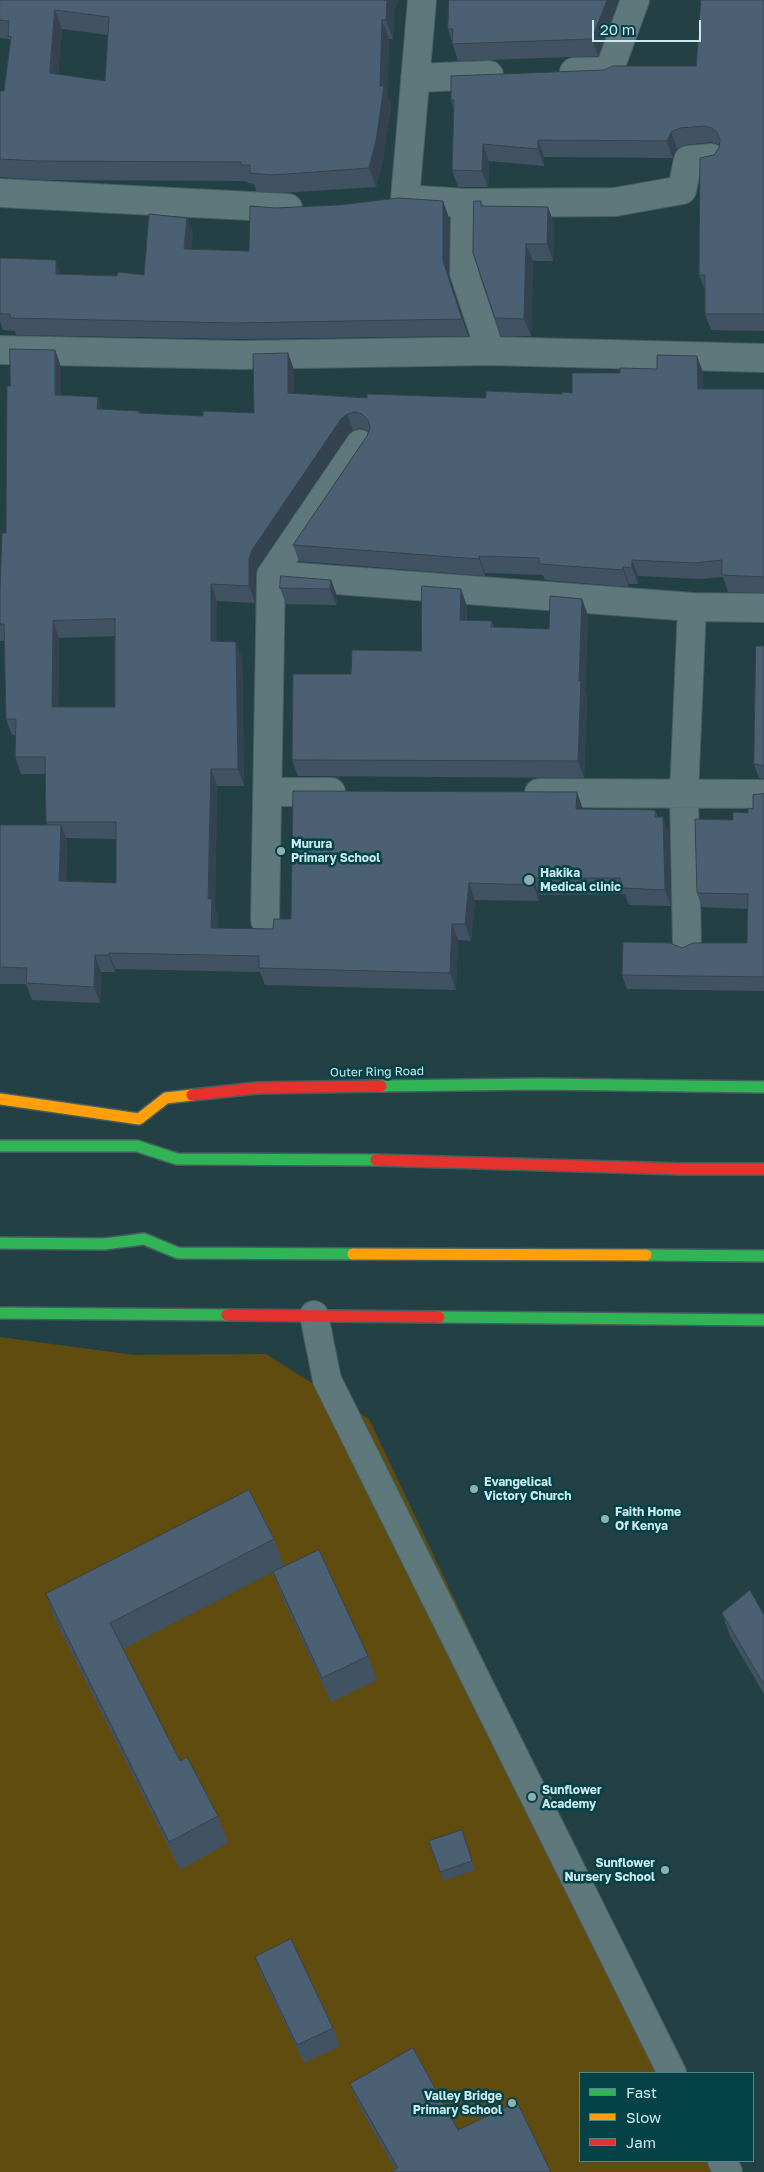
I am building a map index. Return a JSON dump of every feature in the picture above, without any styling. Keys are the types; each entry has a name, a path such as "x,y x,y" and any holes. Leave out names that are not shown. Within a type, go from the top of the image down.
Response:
{"main road":[{"name":"Outer Ring Road","path":"0,1098 140,1119 166,1098 258,1088 540,1084 764,1087"},
{"path":"0,1146 137,1146 177,1159 298,1158 682,1169 764,1169"},
{"path":"0,1243 104,1244 144,1240 178,1253 764,1256"},
{"path":"0,1312 764,1320"}],"street":[{"path":"405,199 422,0"},
{"path":"551,73 609,70 635,0"},
{"path":"415,78 512,74"},
{"path":"378,202 405,199 465,203 615,202 682,190 688,160 710,158"},
{"path":"0,193 280,209 316,207"},
{"path":"465,203 464,273 490,351"},
{"path":"0,350 240,355 490,351 764,358"},
{"path":"265,920 271,575 360,444"},
{"path":"271,575 692,607 764,608"},
{"path":"687,947 684,794 692,607"},
{"path":"268,792 357,792"},
{"path":"515,793 764,794"},
{"path":"314,1314 327,1380 672,2072"}],"shaded area":[{"path":"0,1337 134,1355 266,1354 369,1419 679,2072 579,2072 579,2162 721,2162 726,2172 0,2172"}],"building":[{"path":"0,0 387,0 386,20 382,20 380,86 384,86 376,141 369,168 273,175 250,173 250,165 241,165 241,162 38,161 0,159 0,91 4,91 11,37 8,36 9,21 0,20","holes":["55,10 109,17 105,81 50,73"]},
{"path":"449,0 607,0 592,39 452,44 453,29 448,29"},
{"path":"701,0 764,0 764,314 705,314 705,275 699,275 700,158 714,155 719,148 720,140 717,132 712,128 704,126 680,128 671,132 667,141 538,140 538,149 483,144 482,171 452,170 454,100 451,100 451,76 604,70 613,66 696,66"},
{"path":"399,198 443,201 443,261 462,319 234,323 10,318 10,314 0,314 0,258 56,260 56,274 117,276 118,272 144,275 149,214 187,218 184,249 249,251 250,206 275,208 338,205"},
{"path":"474,201 481,201 481,206 548,207 547,244 526,244 524,319 495,318 473,253"},
{"path":"10,349 55,350 55,395 98,397 97,409 139,411 139,413 203,416 203,411 254,413 253,354 288,353 288,393 367,398 367,394 486,398 486,391 572,393 572,373 620,373 620,368 657,369 657,355 697,356 698,389 764,389 764,577 722,575 722,560 694,563 632,560 632,568 623,567 623,570 539,564 539,558 479,556 479,559 293,545 367,436 370,428 368,420 362,414 355,412 347,414 341,419 252,550 249,558 249,586 211,584 211,641 236,642 238,769 211,769 208,899 212,899 211,928 273,929 274,919 291,919 293,791 577,792 576,809 655,810 655,817 663,817 665,890 623,888 620,878 533,878 533,885 469,883 465,924 452,924 450,973 259,968 259,956 109,953 109,955 95,955 94,987 26,983 27,968 0,967 0,825 61,825 59,881 116,883 116,822 46,822 45,757 15,757 16,719 6,719 4,624 0,624 0,589 2,533 6,533 7,386 10,386","holes":["115,619 115,707 52,707 53,621"]},
{"path":"281,576 331,580 330,589 280,588"},
{"path":"422,586 461,589 460,620 492,621 491,627 549,629 550,596 582,599 578,761 292,760 293,674 351,674 352,650 421,651"},
{"path":"756,646 764,646 764,766 754,764"},
{"path":"764,794 764,977 622,975 623,942 670,943 682,948 693,943 747,943 748,894 697,893 695,819 733,820 733,812 748,813 748,808 753,809 753,795"},
{"path":"249,1490 274,1539 110,1623 180,1761 187,1757 218,1816 169,1842 46,1594"},
{"path":"319,1550 368,1656 322,1678 273,1572"},
{"path":"750,1590 764,1615 764,1685 722,1613"},
{"path":"462,1830 472,1861 440,1872 429,1841"},
{"path":"291,1939 333,2028 297,2045 255,1957"},
{"path":"413,2048 458,2130 517,2102 551,2172 390,2172 398,2168 350,2084"}],"traffic: fast":[{"path":"381,1086 540,1084 764,1087"},
{"path":"0,1146 137,1146 177,1159 376,1160"},
{"path":"0,1243 104,1244 144,1239 178,1253 353,1254"},
{"path":"646,1255 764,1256"},
{"path":"0,1313 227,1315"},
{"path":"439,1317 764,1320"}],"traffic: slow":[{"path":"0,1099 139,1119 166,1098 192,1095"},
{"path":"353,1254 646,1255"}],"traffic: jam":[{"path":"192,1095 257,1088 381,1086"},
{"path":"376,1160 682,1169 764,1169"},
{"path":"227,1315 439,1317"}],"place":[{"name":"Murura Primary School","path":"281,851"},
{"name":"Hakika Medical clinic","path":"529,880"},
{"name":"Evangelical Victory Church","path":"474,1489"},
{"name":"Faith Home Of Kenya","path":"605,1519"},
{"name":"Sunflower Academy","path":"532,1797"},
{"name":"Sunflower Nursery School","path":"665,1870"},
{"name":"Valley Bridge Primary School","path":"512,2103"}]}
